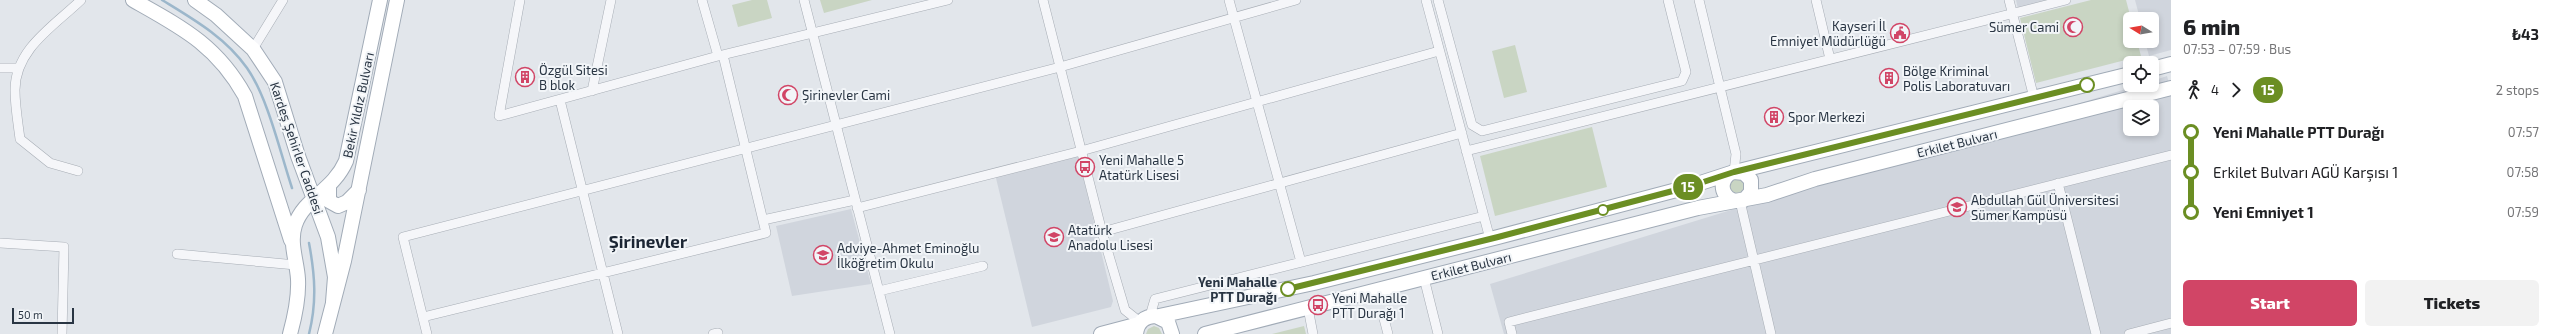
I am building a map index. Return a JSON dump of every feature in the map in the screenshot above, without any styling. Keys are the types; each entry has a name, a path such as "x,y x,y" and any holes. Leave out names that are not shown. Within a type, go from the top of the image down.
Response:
{"main road":[{"path":"133,0 196,37 213,51 233,75 245,96 292,244"},
{"name":"Kardeş Şehirler Caddesi","path":"195,0 216,14 253,49 275,82 332,250 335,276 333,302"},
{"name":"Bekir Yıldız Bulvarı","path":"290,334 298,300 296,265 292,244 294,230 298,217 314,199 329,187 346,161 380,0"},
{"name":"Bekir Yıldız Bulvarı","path":"325,334 359,190 397,0"},
{"path":"2159,67 2171,64"},
{"name":"Erkilet Bulvarı","path":"1101,334 1145,322 1301,286 1490,239 1688,187 1734,172 2123,76"},
{"name":"Erkilet Bulvarı","path":"1205,334 1698,208 1740,201 1815,179 2171,88"},
{"path":"1734,172 1748,176 1752,185 1750,194 1740,201 1728,198 1723,189 1723,182 1734,172"},
{"path":"329,187 329,201 338,206 347,202 359,190"},
{"path":"1145,322 1168,322 1172,334"},
{"path":"1230,334 1245,324"}],"street":[{"path":"78,171 50,163 20,139 15,92 18,68 29,47 81,0"},
{"path":"253,49 283,0"},
{"path":"520,0 499,116 720,55 948,0"},
{"path":"592,91 611,0"},
{"path":"423,317 766,233 746,149 720,55 702,0"},
{"path":"804,0 890,334"},
{"path":"1043,0 1102,232 1125,310 1145,322 1155,299 1484,216"},
{"path":"1229,0 1301,262"},
{"path":"428,334 402,237 1060,67 1296,0"},
{"path":"1426,0 1490,239"},
{"path":"1438,0 1472,125 1477,130 1482,131 1682,81 1686,72 1668,0"},
{"path":"1699,0 1721,86 1736,154 1734,172"},
{"path":"1816,0 1830,59"},
{"path":"2009,0 2034,98"},
{"path":"1466,151 2066,0"},
{"path":"763,220 856,204 1081,151 1440,51"},
{"path":"0,68 18,68"},
{"path":"560,100 618,334"},
{"path":"1102,232 1462,133"},
{"path":"1512,334 1509,322 2171,155"},
{"path":"2058,183 2096,334"},
{"path":"1740,201 1752,260 1771,334"},
{"path":"0,243 64,247 62,334"},
{"path":"177,254 296,265"},
{"path":"879,291 983,266"},
{"path":"1424,278 1438,334"},
{"path":"1308,308 1313,334"},
{"path":"1383,315 1388,334"},
{"path":"2129,334 2171,323"}],"shaded area":[{"path":"2016,0 2053,0 2018,9"},
{"path":"2135,0 2171,0 2171,50 2149,56 2147,48 2159,48 2159,12 2138,12"},
{"name":"Abdullah Gül Üniversitesi Sümer Kampüsü","path":"2167,76 2171,91 2171,334 1504,334 1490,284 2123,90 2123,92 2159,92 2159,79"},
{"name":"Atatürk Anadolu Lisesi","path":"1078,156 1113,301 1111,307 1032,327 995,174"},
{"name":"Adviye-Ahmet Eminoğlu İlköğretim Okulu","path":"851,209 871,284 792,296 776,226"}],"green space":[{"path":"752,0 767,0 772,18 738,27 732,5"},
{"path":"820,0 872,0 824,13"},
{"path":"2091,0 2126,0 2129,12 2123,12 2123,48 2139,48 2141,56 2123,56 2123,61 2036,83 2020,18"},
{"path":"1515,45 1527,92 1504,98 1492,51"},
{"path":"1592,127 1607,187 1495,216 1480,156"},
{"path":"1734,179 1740,179 1744,183 1744,189 1740,193 1734,193 1730,189 1730,183"},
{"path":"1154,326 1159,328 1162,334 1146,334 1148,329"},
{"path":"1304,326 1306,334 1272,334"}],"waterway":[{"path":"162,0 219,38 247,68 261,94 273,126 292,188"},
{"path":"309,243 313,266 314,300 312,322 309,334"}],"bus line":[{"name":"15","path":"1288,289 1498,237 1688,187 1756,166 2087,85"}],"place":[{"name":"Sümer Cami","path":"2073,27"},
{"name":"Kayseri İl Emniyet Müdürlüğü","path":"1900,33"},
{"name":"Özgül Sitesi B blok","path":"525,77"},
{"name":"Bölge Kriminal Polis Laboratuvarı","path":"1889,78"},
{"name":"Şirinevler Cami","path":"788,95"},
{"name":"Spor Merkezi","path":"1774,117"},
{"name":"Yeni Mahalle 5 Atatürk Lisesi","path":"1085,167"},
{"name":"Abdullah Gül Üniversitesi Sümer Kampüsü","path":"1957,207"},
{"name":"Atatürk Anadolu Lisesi","path":"1054,237"},
{"name":"Adviye-Ahmet Eminoğlu İlköğretim Okulu","path":"823,255"},
{"name":"Yeni Mahalle PTT Durağı","path":"1288,289"},
{"name":"Yeni Mahalle PTT Durağı 1","path":"1318,305"}],"district":[{"name":"Şirinevler","path":"648,242"}]}
